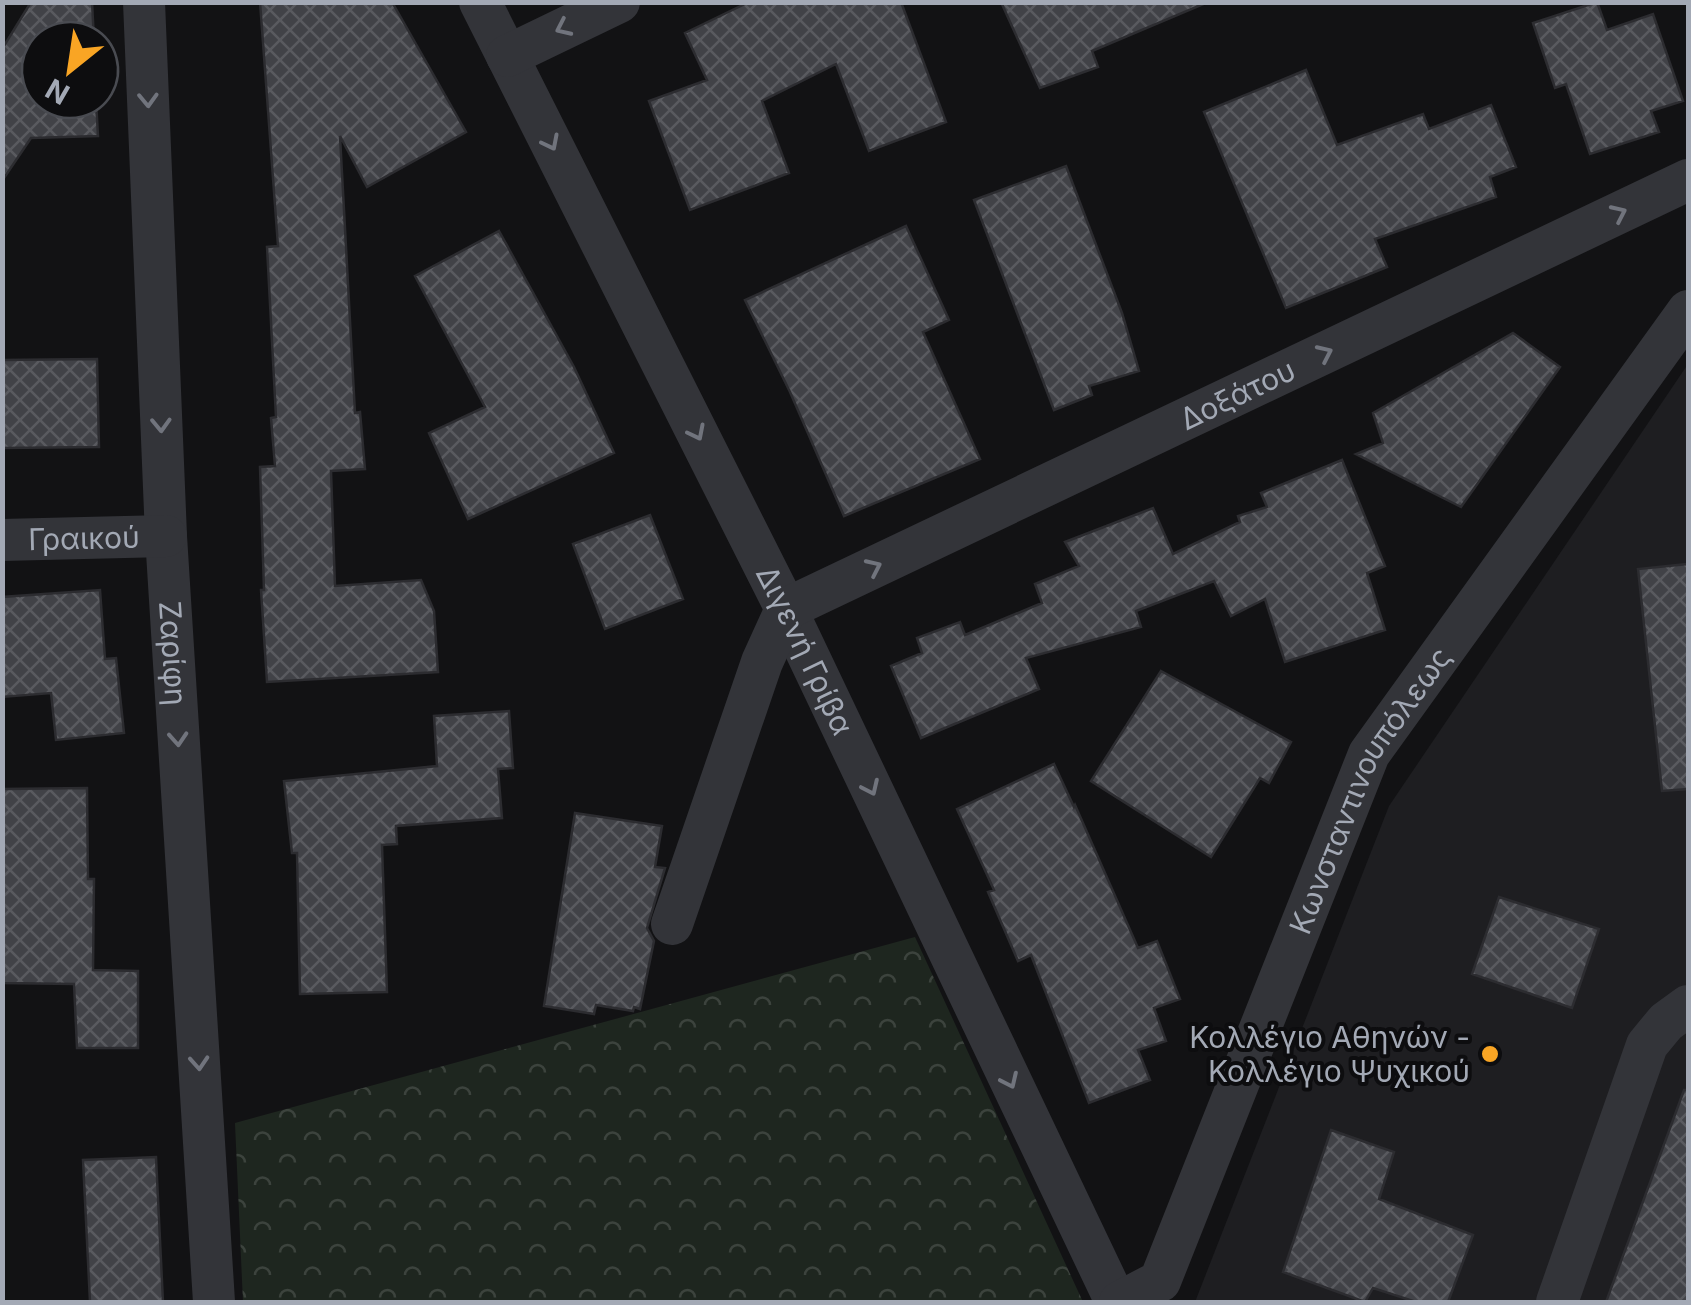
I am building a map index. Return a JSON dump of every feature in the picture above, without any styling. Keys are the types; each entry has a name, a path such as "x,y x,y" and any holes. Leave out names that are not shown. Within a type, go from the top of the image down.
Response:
{"street":[{"name":"Ζαρίφη","path":"144,2 166,536 214,1302"},
{"name":"Διγενή Γρίβα","path":"480,2 786,609 1118,1302"},
{"path":"508,56 618,2"},
{"name":"Δοξάτου","path":"786,609 1688,180"},
{"name":"Κωνσταντινουπόλεως","path":"1118,1302 1160,1281 1370,754 1688,311"},
{"name":"Γραικού","path":"2,540 166,536"},
{"path":"672,924 762,662 786,609"},
{"path":"1557,1302 1647,1045 1666,1022 1688,1006"}],"shaded area":[{"name":"Κολλέγιο Αθηνών - Κολλέγιο Ψυχικού","path":"1688,364 1688,1302 1195,1302 1389,806"}],"green space":[{"path":"915,937 1083,1302 243,1302 235,1123"}],"building":[{"path":"31,2 92,2 93,20 20,20 20,120 97,120 98,136 31,138 2,181 2,49"},
{"path":"260,2 392,2 466,132 367,187 340,136 355,413 360,412 365,469 331,471 335,586 421,580 434,611 438,672 267,682 261,590 260,467 275,466 267,247 278,246"},
{"path":"749,2 901,2 946,122 869,151 836,64 762,101 789,173 690,210 649,101 707,80 685,33"},
{"path":"1001,2 1206,3 1092,51 1098,67 1040,88"},
{"path":"1597,2 1607,30 1653,14 1683,101 1651,111 1659,132 1590,154 1566,84 1555,88 1533,23"},
{"path":"1306,70 1337,145 1423,114 1429,129 1491,105 1516,167 1490,177 1496,197 1375,239 1387,267 1286,308 1204,112"},
{"path":"1066,166 1122,313 1139,371 1089,386 1092,395 1054,410 974,200"},
{"path":"906,226 949,320 923,332 980,459 844,516 745,300"},
{"path":"499,231 574,367 614,453 468,519 429,433 485,407 415,276"},
{"path":"1513,333 1560,367 1461,507 1356,454 1383,443 1373,413"},
{"path":"97,359 99,447 2,448 2,360"},
{"path":"1342,460 1385,566 1367,573 1385,630 1285,662 1265,599 1231,616 1214,581 1136,611 1141,627 1026,658 1039,689 921,738 891,666 922,653 917,638 960,622 965,635 1042,603 1035,584 1079,566 1065,542 1153,508 1173,554 1240,522 1238,516 1267,507 1261,493"},
{"path":"650,515 683,599 605,629 573,544"},
{"path":"1688,564 1688,789 1662,791 1638,569"},
{"path":"100,590 105,659 116,658 124,733 56,740 51,693 2,697 2,597"},
{"path":"1161,671 1291,742 1269,783 1260,778 1211,857 1091,781"},
{"path":"509,711 513,768 498,769 502,818 396,826 397,844 382,845 387,992 300,994 297,853 292,853 284,781 437,766 434,716"},
{"path":"1054,764 1138,948 1157,941 1180,999 1154,1008 1166,1041 1138,1050 1150,1080 1089,1103 1031,955 1018,961 988,892 994,890 957,809"},
{"path":"87,788 88,879 94,879 93,970 138,971 138,1048 77,1048 74,984 2,983 2,789"},
{"path":"575,813 662,826 655,867 665,868 647,928 654,941 640,1009 596,1005 594,1014 544,1006"},
{"path":"1499,897 1599,929 1572,1008 1472,974"},
{"path":"1684,1090 1688,1090 1688,1302 1606,1302"},
{"path":"1331,1130 1394,1152 1379,1199 1473,1235 1448,1302 1416,1302 1373,1288 1365,1302 1283,1272"},
{"path":"156,1157 163,1302 90,1302 83,1160"}],"place":[{"name":"Κολλέγιο Αθηνών - Κολλέγιο Ψυχικού","path":"1490,1054"}]}
